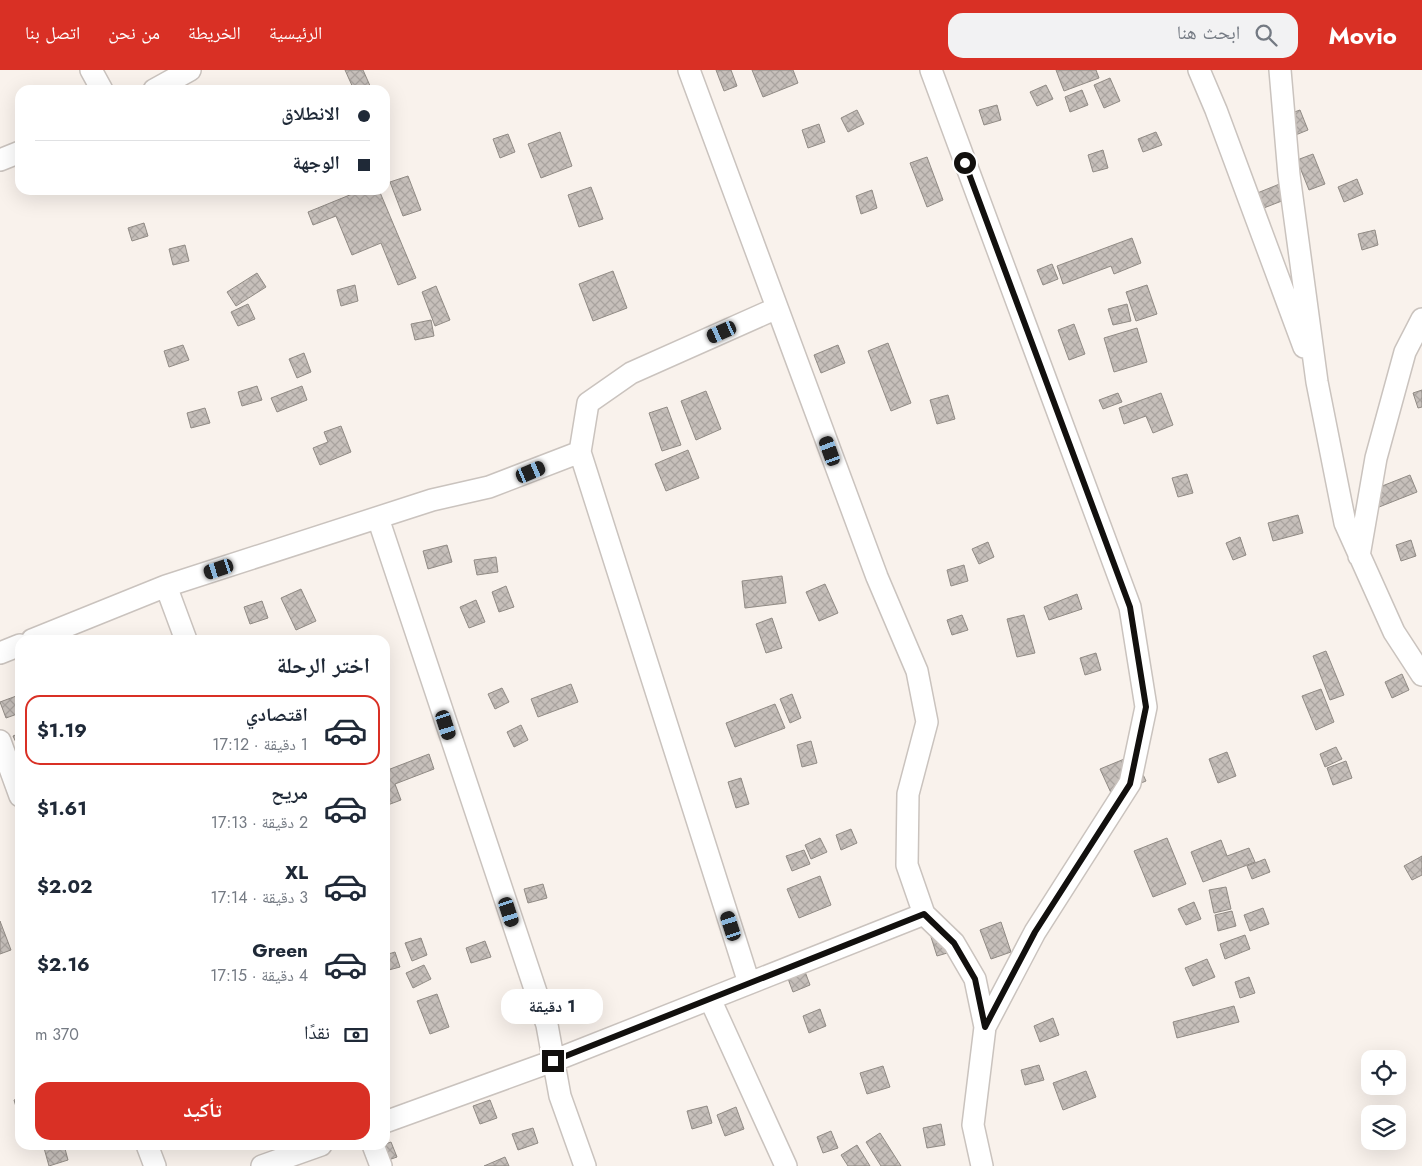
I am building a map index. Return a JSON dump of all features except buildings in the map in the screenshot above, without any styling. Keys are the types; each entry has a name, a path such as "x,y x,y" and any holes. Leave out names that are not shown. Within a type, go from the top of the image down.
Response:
{"street":[{"path":"90,70 99,85"},
{"path":"163,85 190,70"},
{"path":"689,70 876,577 917,671 927,722 908,794 907,865 924,914 954,943 975,979 985,1027 974,1124 982,1166"},
{"path":"931,70 1130,607 1146,707 1130,784 1035,932 985,1027"},
{"path":"1199,70 1216,110 1317,382"},
{"path":"1280,70 1290,175 1317,382 1345,523 1394,632 1422,675"},
{"path":"0,160 15,154"},
{"path":"749,983 580,452 588,403 631,373 777,308"},
{"path":"1360,556 1376,458 1405,352 1422,319"},
{"path":"44,635 166,586 432,500 489,487 580,452"},
{"path":"378,518 547,1025 560,1096 585,1166"},
{"path":"166,586 184,635"},
{"path":"0,653 15,647"},
{"path":"0,741 15,782"},
{"path":"390,1120 553,1061 924,914"},
{"path":"710,999 786,1166"},
{"path":"149,1150 154,1166"},
{"path":"262,1166 307,1150"},
{"path":"375,1150 381,1166"}],"route":[{"path":"553,1061 924,914 954,943 975,979 985,1027 1035,932 1130,784 1146,707 1130,607 965,163"}]}
